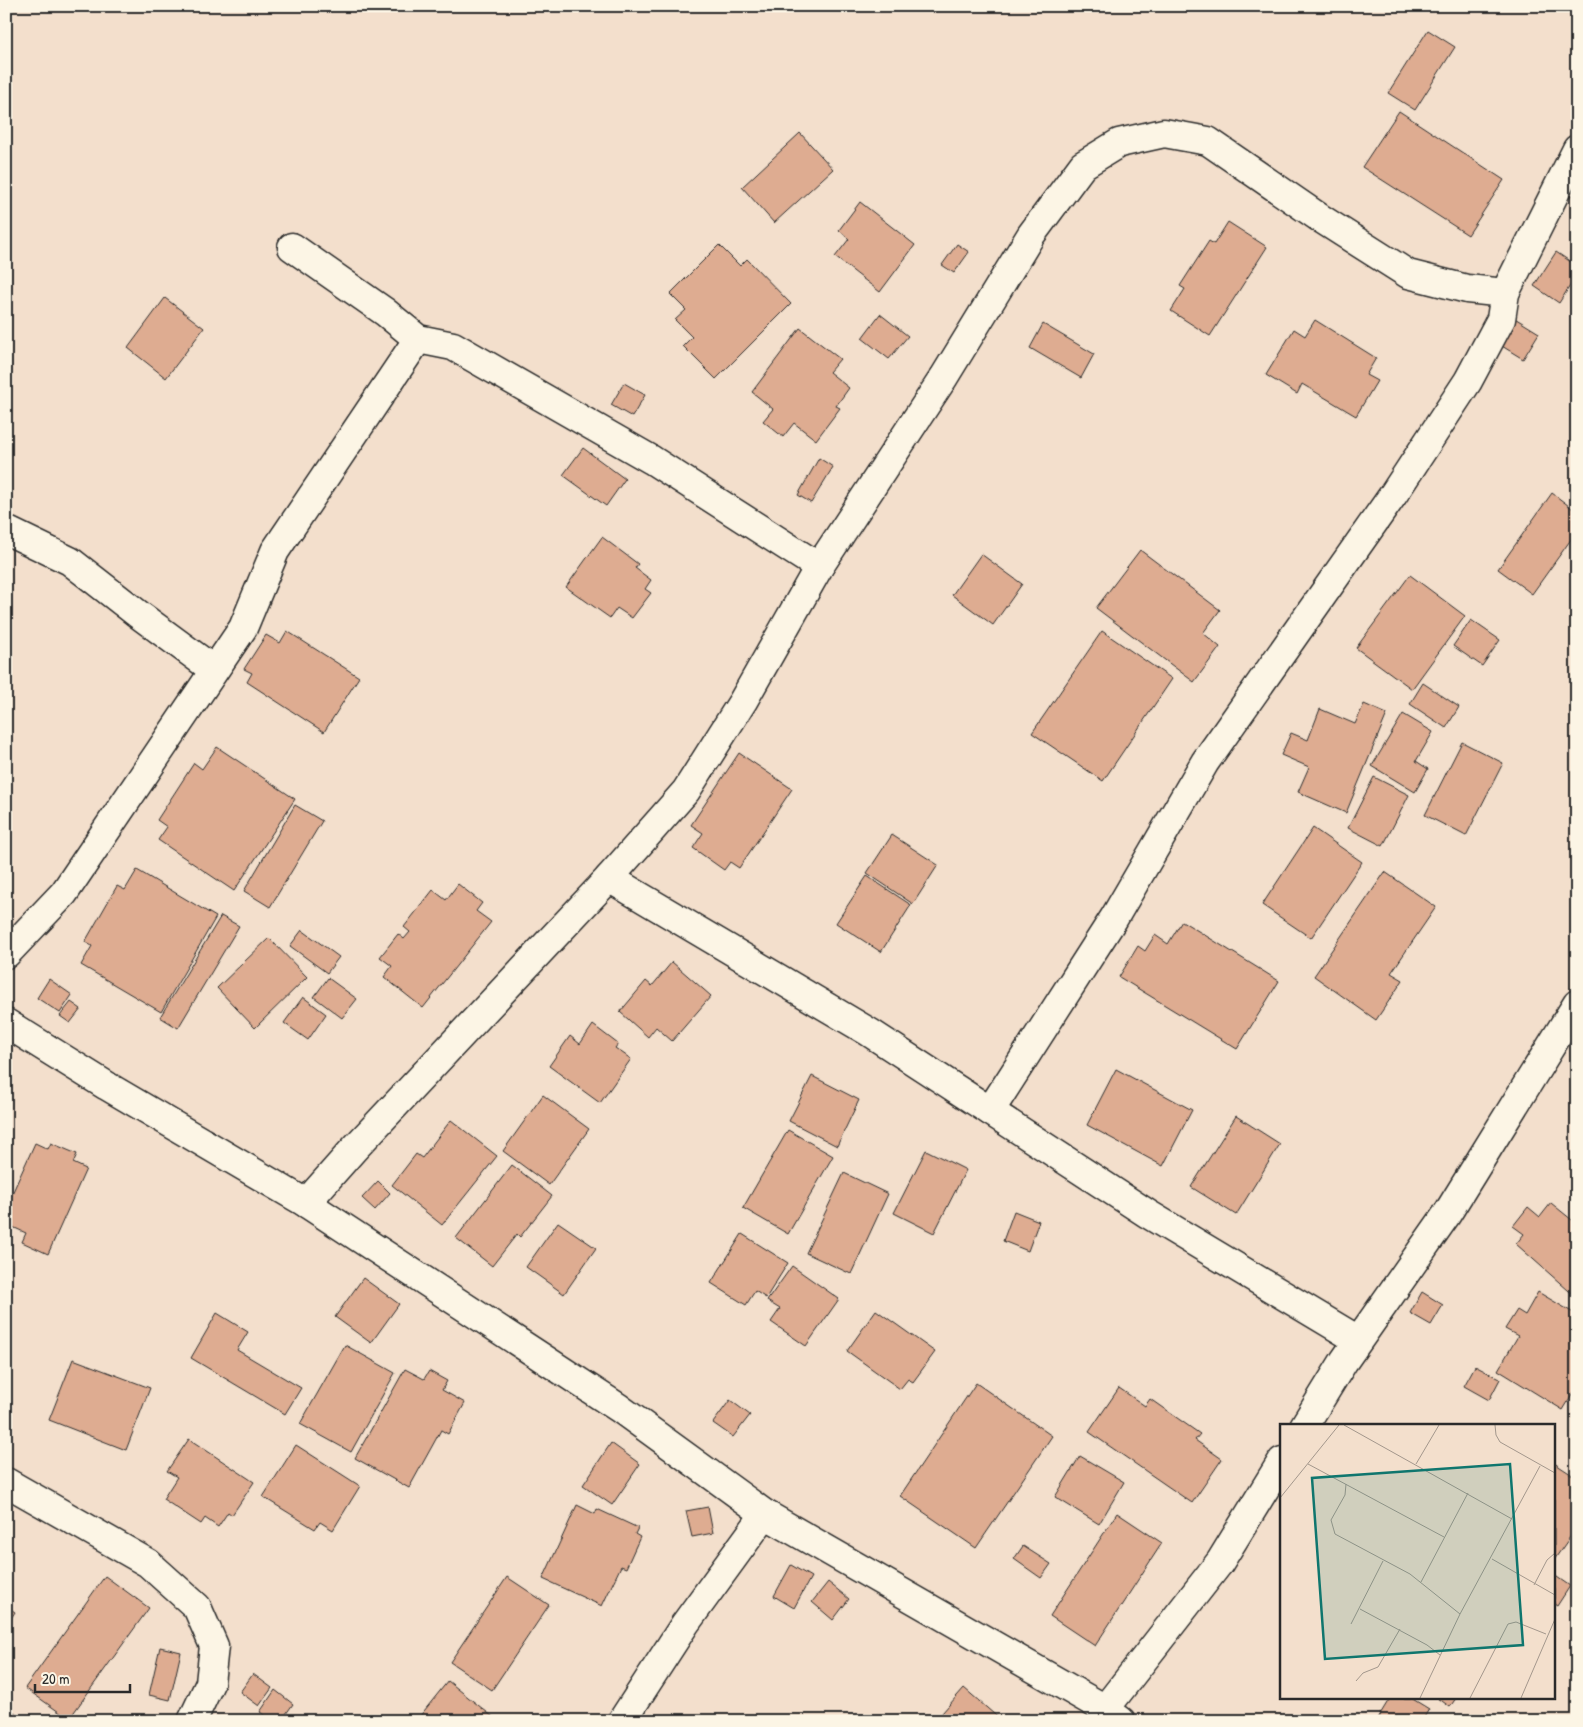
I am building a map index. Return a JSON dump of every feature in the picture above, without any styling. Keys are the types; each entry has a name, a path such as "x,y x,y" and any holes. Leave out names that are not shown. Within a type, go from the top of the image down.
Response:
{"street":[{"path":"306,1203 353,1150 609,878 686,791 743,701 819,567 944,377 1031,235 1083,165 1119,143 1164,133 1208,141 1320,218 1408,274 1467,289 1505,293"},
{"path":"990,1111 1114,918 1205,762 1393,495 1468,381 1501,319 1505,293 1577,149"},
{"path":"292,247 385,312 418,339 453,346 652,460 819,567"},
{"path":"6,954 64,893 243,628 275,550 418,339"},
{"path":"6,530 70,560 138,614 214,670"},
{"path":"609,878 870,1032 1148,1214 1358,1340"},
{"path":"1305,1424 1358,1340 1447,1214 1577,1004"},
{"path":"6,1023 107,1086 306,1203 619,1408 765,1514 1113,1715 1220,1562 1280,1464"},
{"path":"6,1482 148,1563 197,1608 214,1646 210,1683 192,1721"},
{"path":"622,1721 686,1624 765,1514"}],"building":[{"path":"1428,30 1455,47 1415,110 1388,93"},
{"path":"1399,111 1504,180 1468,235 1362,167"},
{"path":"800,133 833,169 774,223 742,187"},
{"path":"860,202 915,245 880,292 835,257 849,239 839,230"},
{"path":"1228,222 1267,247 1210,336 1171,311 1185,289 1180,286 1209,241 1214,244"},
{"path":"957,244 969,252 954,273 942,265"},
{"path":"719,245 740,266 747,259 791,304 716,379 683,346 692,337 675,320 686,310 670,294"},
{"path":"1556,252 1577,266 1577,275 1559,303 1534,286"},
{"path":"165,298 204,328 166,378 128,348"},
{"path":"880,314 908,336 889,359 862,338"},
{"path":"1513,317 1539,333 1523,359 1497,343"},
{"path":"1315,320 1376,358 1366,375 1377,381 1356,416 1302,384 1297,394 1266,375 1294,329 1305,336"},
{"path":"1043,324 1094,354 1081,378 1030,348"},
{"path":"800,328 840,359 829,372 849,388 836,406 840,408 816,440 794,423 783,437 763,421 773,409 752,392"},
{"path":"624,383 645,395 632,417 611,405"},
{"path":"583,448 625,479 606,506 563,475"},
{"path":"819,458 833,467 811,503 798,495"},
{"path":"1552,493 1577,512 1577,531 1532,594 1498,569"},
{"path":"602,537 638,564 635,568 651,580 645,589 651,593 632,618 617,608 610,618 566,587"},
{"path":"1140,550 1220,610 1203,633 1220,647 1194,682 1096,608"},
{"path":"981,554 1022,584 993,625 952,595"},
{"path":"1410,575 1465,616 1412,689 1356,648"},
{"path":"1471,620 1500,640 1482,666 1453,646"},
{"path":"287,631 359,677 324,732 247,682 252,673 244,669 266,635 280,643"},
{"path":"1102,631 1172,679 1103,781 1032,733"},
{"path":"1423,683 1459,707 1446,728 1410,704"},
{"path":"1364,704 1387,714 1346,813 1298,792 1309,767 1281,755 1291,733 1308,740 1320,709 1355,724"},
{"path":"1403,714 1433,732 1416,761 1428,769 1415,792 1372,766"},
{"path":"1462,742 1503,763 1466,836 1425,815"},
{"path":"217,747 295,799 234,891 158,840 167,827 157,820 194,763 202,769"},
{"path":"739,753 792,789 739,868 730,862 724,870 693,848 703,833 691,825"},
{"path":"1374,777 1409,795 1383,846 1348,828"},
{"path":"295,805 322,821 270,907 244,891"},
{"path":"1313,828 1362,862 1311,938 1262,905"},
{"path":"892,835 938,865 913,904 867,873"},
{"path":"137,870 216,917 161,1012 81,965 92,946 85,942 117,886 125,890"},
{"path":"1385,872 1436,907 1391,973 1403,980 1376,1020 1314,976"},
{"path":"867,876 911,905 881,952 836,923"},
{"path":"458,884 482,903 476,911 491,922 423,1008 384,977 392,966 380,957 398,934 404,939 410,932 404,927 433,890 446,900"},
{"path":"221,916 239,926 178,1028 160,1017"},
{"path":"1182,921 1279,981 1237,1049 1119,977 1138,946 1145,951 1155,935 1168,944"},
{"path":"302,930 339,957 327,973 290,946"},
{"path":"269,938 307,977 255,1028 217,988"},
{"path":"672,962 711,996 672,1041 656,1027 648,1037 620,1012 646,981 652,986"},
{"path":"328,978 357,999 342,1018 314,997"},
{"path":"49,979 72,995 60,1013 37,998"},
{"path":"303,997 326,1014 308,1040 284,1023"},
{"path":"71,1002 81,1009 70,1023 60,1016"},
{"path":"593,1025 618,1044 615,1048 631,1059 600,1103 549,1066 570,1036 580,1044"},
{"path":"1116,1069 1192,1110 1163,1166 1087,1125"},
{"path":"812,1076 859,1100 837,1146 789,1121"},
{"path":"543,1095 589,1129 549,1185 503,1151"},
{"path":"1236,1116 1280,1144 1236,1215 1191,1187"},
{"path":"451,1120 497,1156 442,1225 392,1185 416,1154 422,1158"},
{"path":"788,1130 833,1156 788,1234 743,1208"},
{"path":"35,1143 48,1149 51,1143 77,1154 73,1163 86,1169 48,1254 22,1242 26,1233 6,1224 6,1207"},
{"path":"926,1150 966,1170 934,1233 894,1213"},
{"path":"512,1165 552,1196 520,1237 517,1234 492,1266 456,1238"},
{"path":"844,1173 888,1194 851,1274 806,1253"},
{"path":"378,1181 390,1193 375,1210 362,1198"},
{"path":"1551,1203 1577,1224 1577,1298 1516,1244 1524,1234 1513,1226 1528,1207 1540,1217"},
{"path":"1014,1211 1039,1221 1028,1251 1003,1241"},
{"path":"558,1222 596,1248 564,1294 526,1267"},
{"path":"742,1234 788,1263 766,1298 755,1291 746,1305 711,1283"},
{"path":"792,1266 839,1299 806,1346 771,1322 780,1309 767,1301"},
{"path":"363,1278 399,1304 371,1343 335,1317"},
{"path":"1422,1292 1443,1305 1431,1325 1410,1313"},
{"path":"1538,1292 1577,1315 1577,1387 1563,1410 1498,1370 1518,1336 1505,1329 1517,1310 1525,1315"},
{"path":"876,1310 935,1352 913,1382 908,1379 900,1389 847,1351"},
{"path":"217,1313 248,1332 237,1350 301,1388 285,1414 191,1358"},
{"path":"345,1345 395,1373 351,1452 300,1424"},
{"path":"73,1359 150,1388 126,1450 49,1420"},
{"path":"1475,1366 1500,1379 1489,1400 1464,1386"},
{"path":"405,1369 424,1379 429,1371 447,1381 442,1390 465,1403 448,1434 441,1430 409,1488 355,1458"},
{"path":"976,1383 1052,1436 976,1548 900,1496"},
{"path":"1119,1388 1145,1406 1150,1399 1200,1434 1195,1440 1222,1459 1192,1503 1089,1432"},
{"path":"730,1400 750,1415 733,1437 713,1423"},
{"path":"189,1439 254,1482 232,1515 228,1512 218,1527 205,1518 201,1524 163,1499 177,1477 167,1471"},
{"path":"611,1443 640,1464 612,1505 583,1485"},
{"path":"296,1445 360,1486 333,1530 320,1522 315,1529 263,1497"},
{"path":"1080,1456 1124,1482 1099,1524 1055,1497"},
{"path":"1556,1464 1577,1478 1577,1527 1556,1557"},
{"path":"577,1505 595,1514 597,1509 638,1528 635,1534 640,1537 626,1568 621,1566 602,1606 543,1579"},
{"path":"708,1507 713,1533 692,1537 686,1511"},
{"path":"1117,1513 1162,1543 1095,1646 1050,1616"},
{"path":"1023,1546 1051,1564 1041,1578 1014,1559"},
{"path":"791,1565 811,1577 794,1608 774,1596"},
{"path":"105,1576 149,1608 69,1719 25,1688"},
{"path":"1556,1576 1570,1586 1556,1605"},
{"path":"507,1577 549,1605 492,1690 450,1662"},
{"path":"828,1582 849,1599 833,1620 812,1602"},
{"path":"6,1606 15,1612 6,1626"},
{"path":"160,1647 181,1652 170,1700 149,1695"},
{"path":"253,1674 272,1688 259,1706 240,1692"},
{"path":"448,1681 498,1721 416,1721"},
{"path":"964,1688 1002,1721 935,1721"},
{"path":"275,1690 293,1704 281,1721 272,1721 260,1712"},
{"path":"1389,1700 1414,1700 1429,1709 1422,1721 1376,1721"},
{"path":"1441,1700 1455,1700 1450,1707"},
{"path":"6,1707 28,1721 6,1721"}]}
